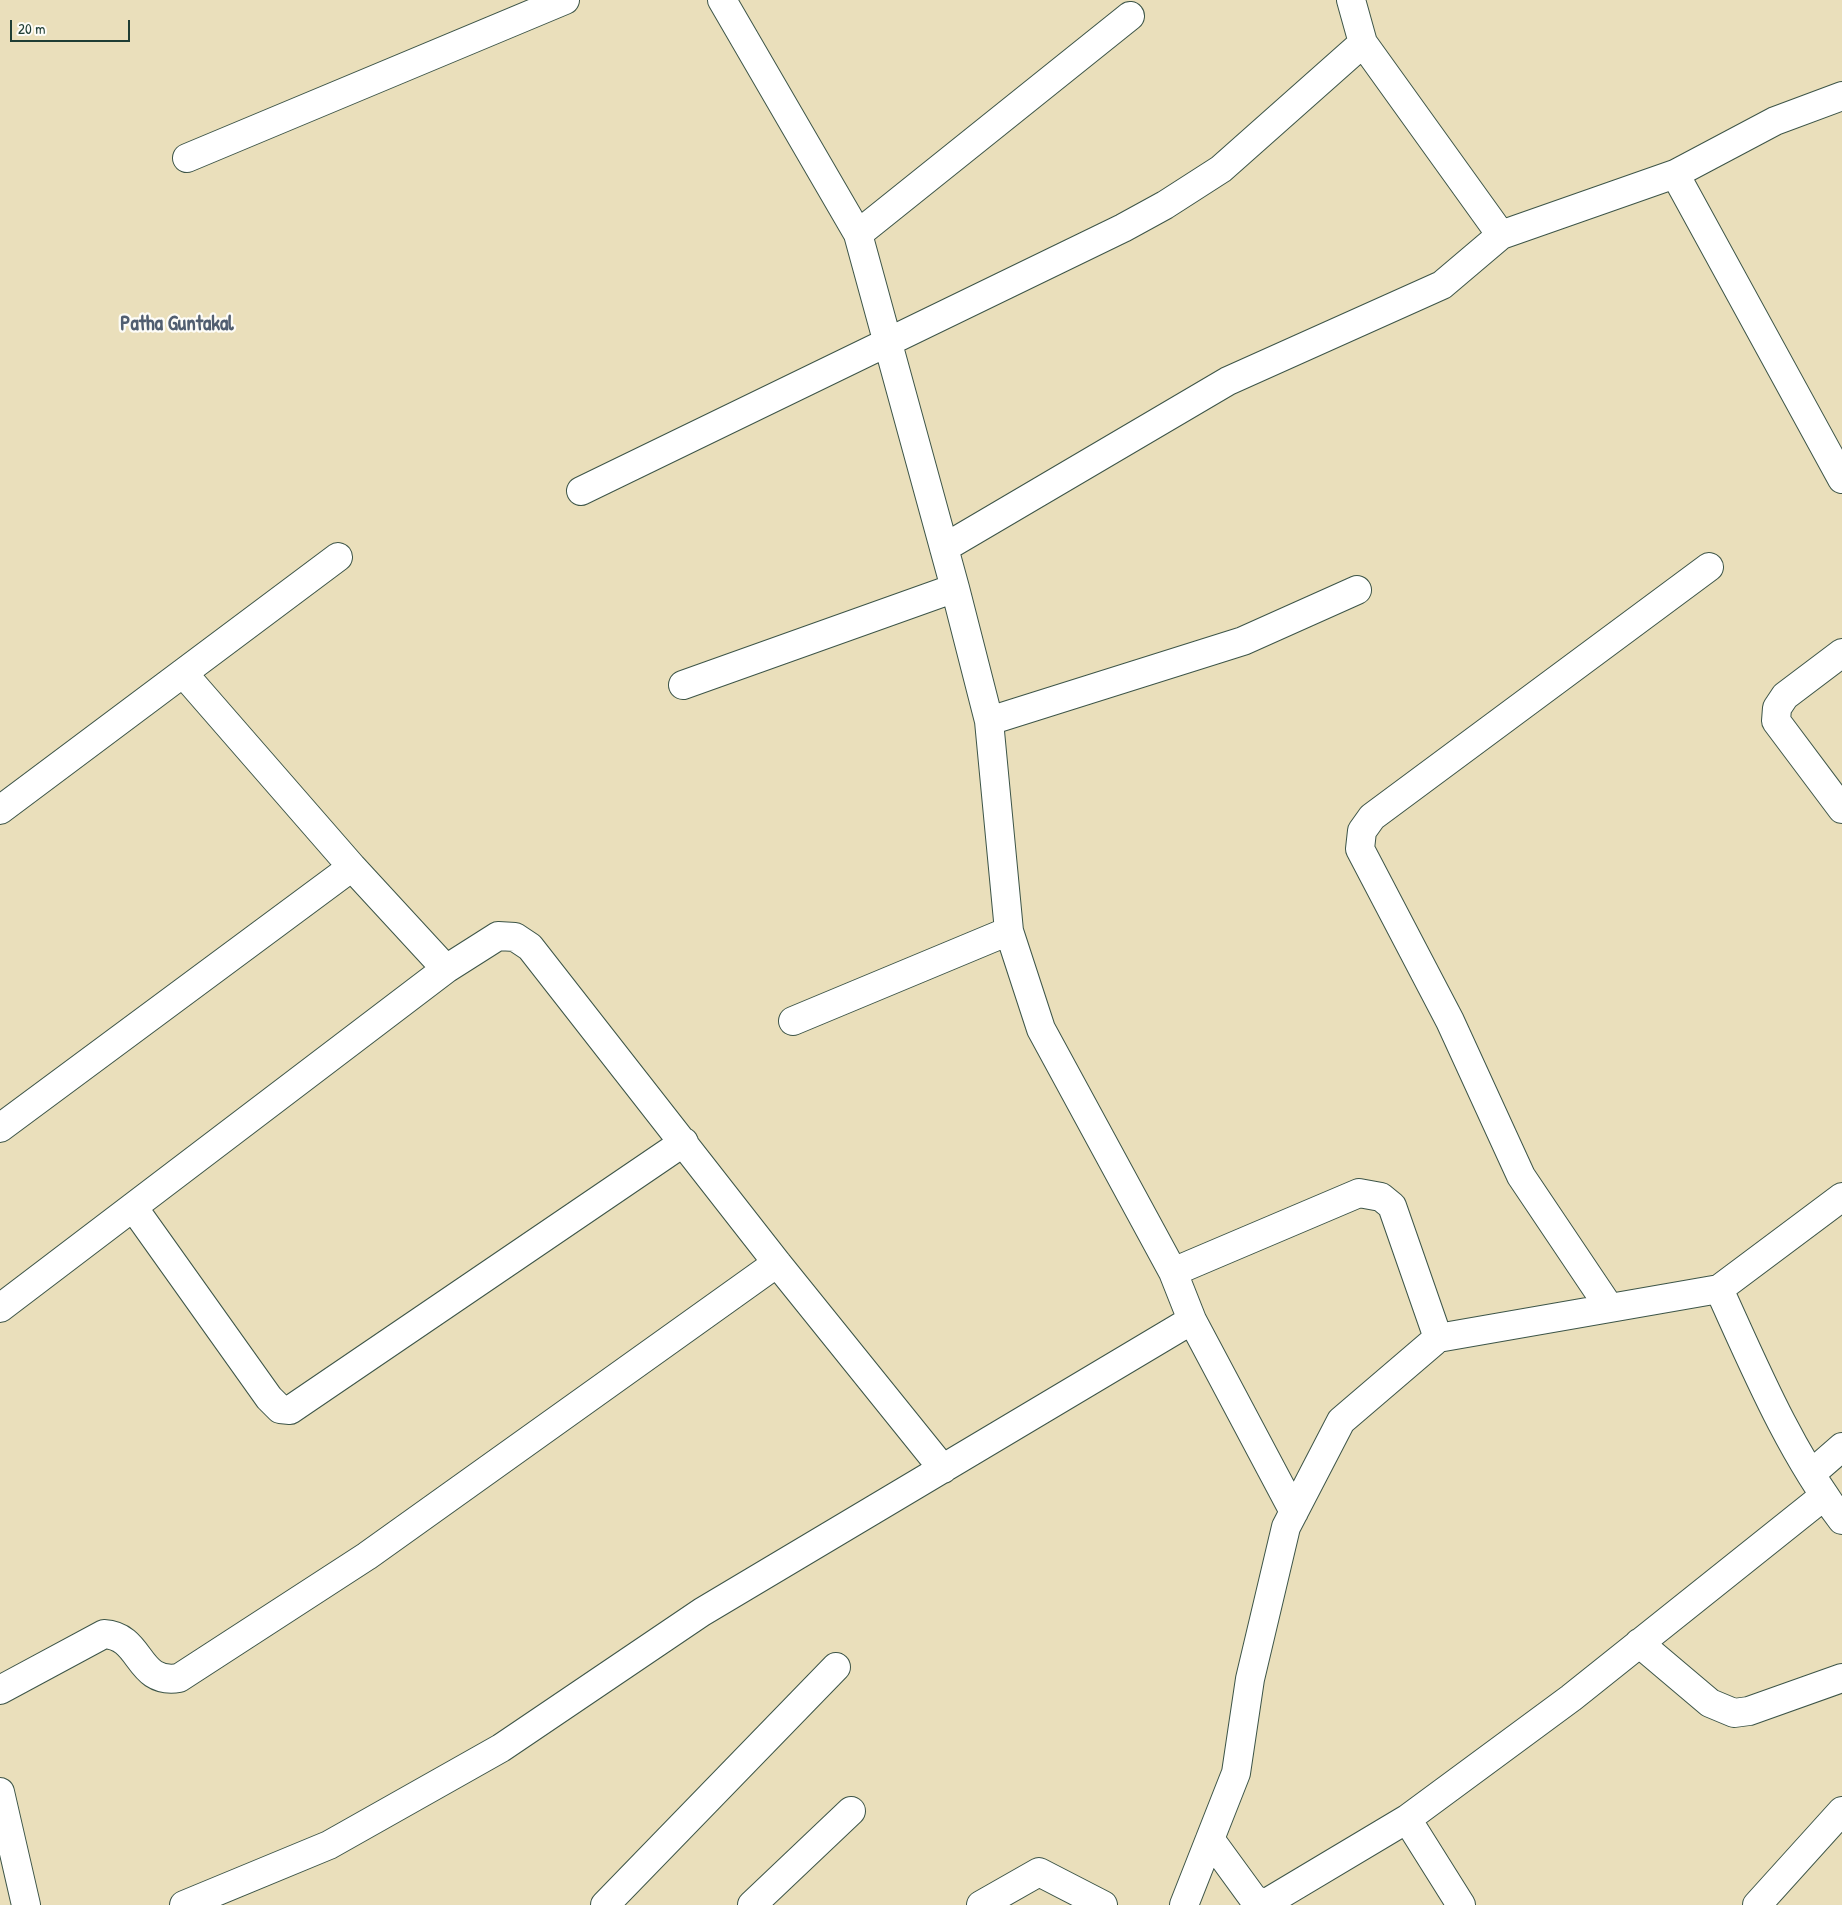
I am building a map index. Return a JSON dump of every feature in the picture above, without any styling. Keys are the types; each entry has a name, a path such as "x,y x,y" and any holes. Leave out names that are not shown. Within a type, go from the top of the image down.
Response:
{"street":[{"path":"187,158 565,0"},
{"path":"722,0 858,234 955,588 989,721 1009,930 1041,1029 1172,1272 1192,1320 1294,1512"},
{"path":"1351,0 1363,43 1501,235"},
{"path":"858,234 1130,16"},
{"path":"581,491 1123,228 1165,205 1221,169 1363,43"},
{"path":"944,548 1228,381 1442,285 1501,235 1675,174 1775,121 1842,96"},
{"path":"1675,174 1842,479"},
{"path":"0,810 338,557"},
{"path":"1609,1307 1521,1176 1450,1021 1360,850 1362,831 1372,818 1708,567"},
{"path":"683,685 955,588"},
{"path":"989,721 1243,641 1357,590"},
{"path":"1842,653 1785,696 1777,708 1776,721 1842,809"},
{"path":"183,673 352,867 446,969"},
{"path":"0,1128 352,867"},
{"path":"793,1021 1009,930"},
{"path":"0,1308 446,969 498,936 515,937 530,947 777,1263 943,1469"},
{"path":"133,1206 270,1398 280,1409 290,1410 684,1142"},
{"path":"1172,1272 1360,1194 1381,1197 1392,1206 1438,1338"},
{"path":"1184,1905 1236,1773 1250,1679 1286,1527 1341,1421 1438,1338 1719,1288 1842,1197"},
{"path":"0,1690 104,1634 116,1635 127,1643 153,1675 165,1680 179,1678 367,1556 777,1263"},
{"path":"1719,1288 1770,1402 1818,1485 1842,1520"},
{"path":"184,1905 329,1845 501,1748 702,1612 1192,1320"},
{"path":"1210,1840 1253,1898 1260,1902 1268,1902 1407,1819 1571,1698 1639,1643 1818,1485 1842,1448"},
{"path":"1639,1643 1710,1703 1734,1713 1749,1711 1842,1678"},
{"path":"605,1905 836,1666"},
{"path":"0,1792 26,1905"},
{"path":"752,1905 851,1811"},
{"path":"1757,1905 1842,1811"},
{"path":"1407,1819 1461,1905"},
{"path":"981,1905 1039,1872 1104,1905"}],"district":[{"name":"Patha Guntakal","path":"177,324"}]}
